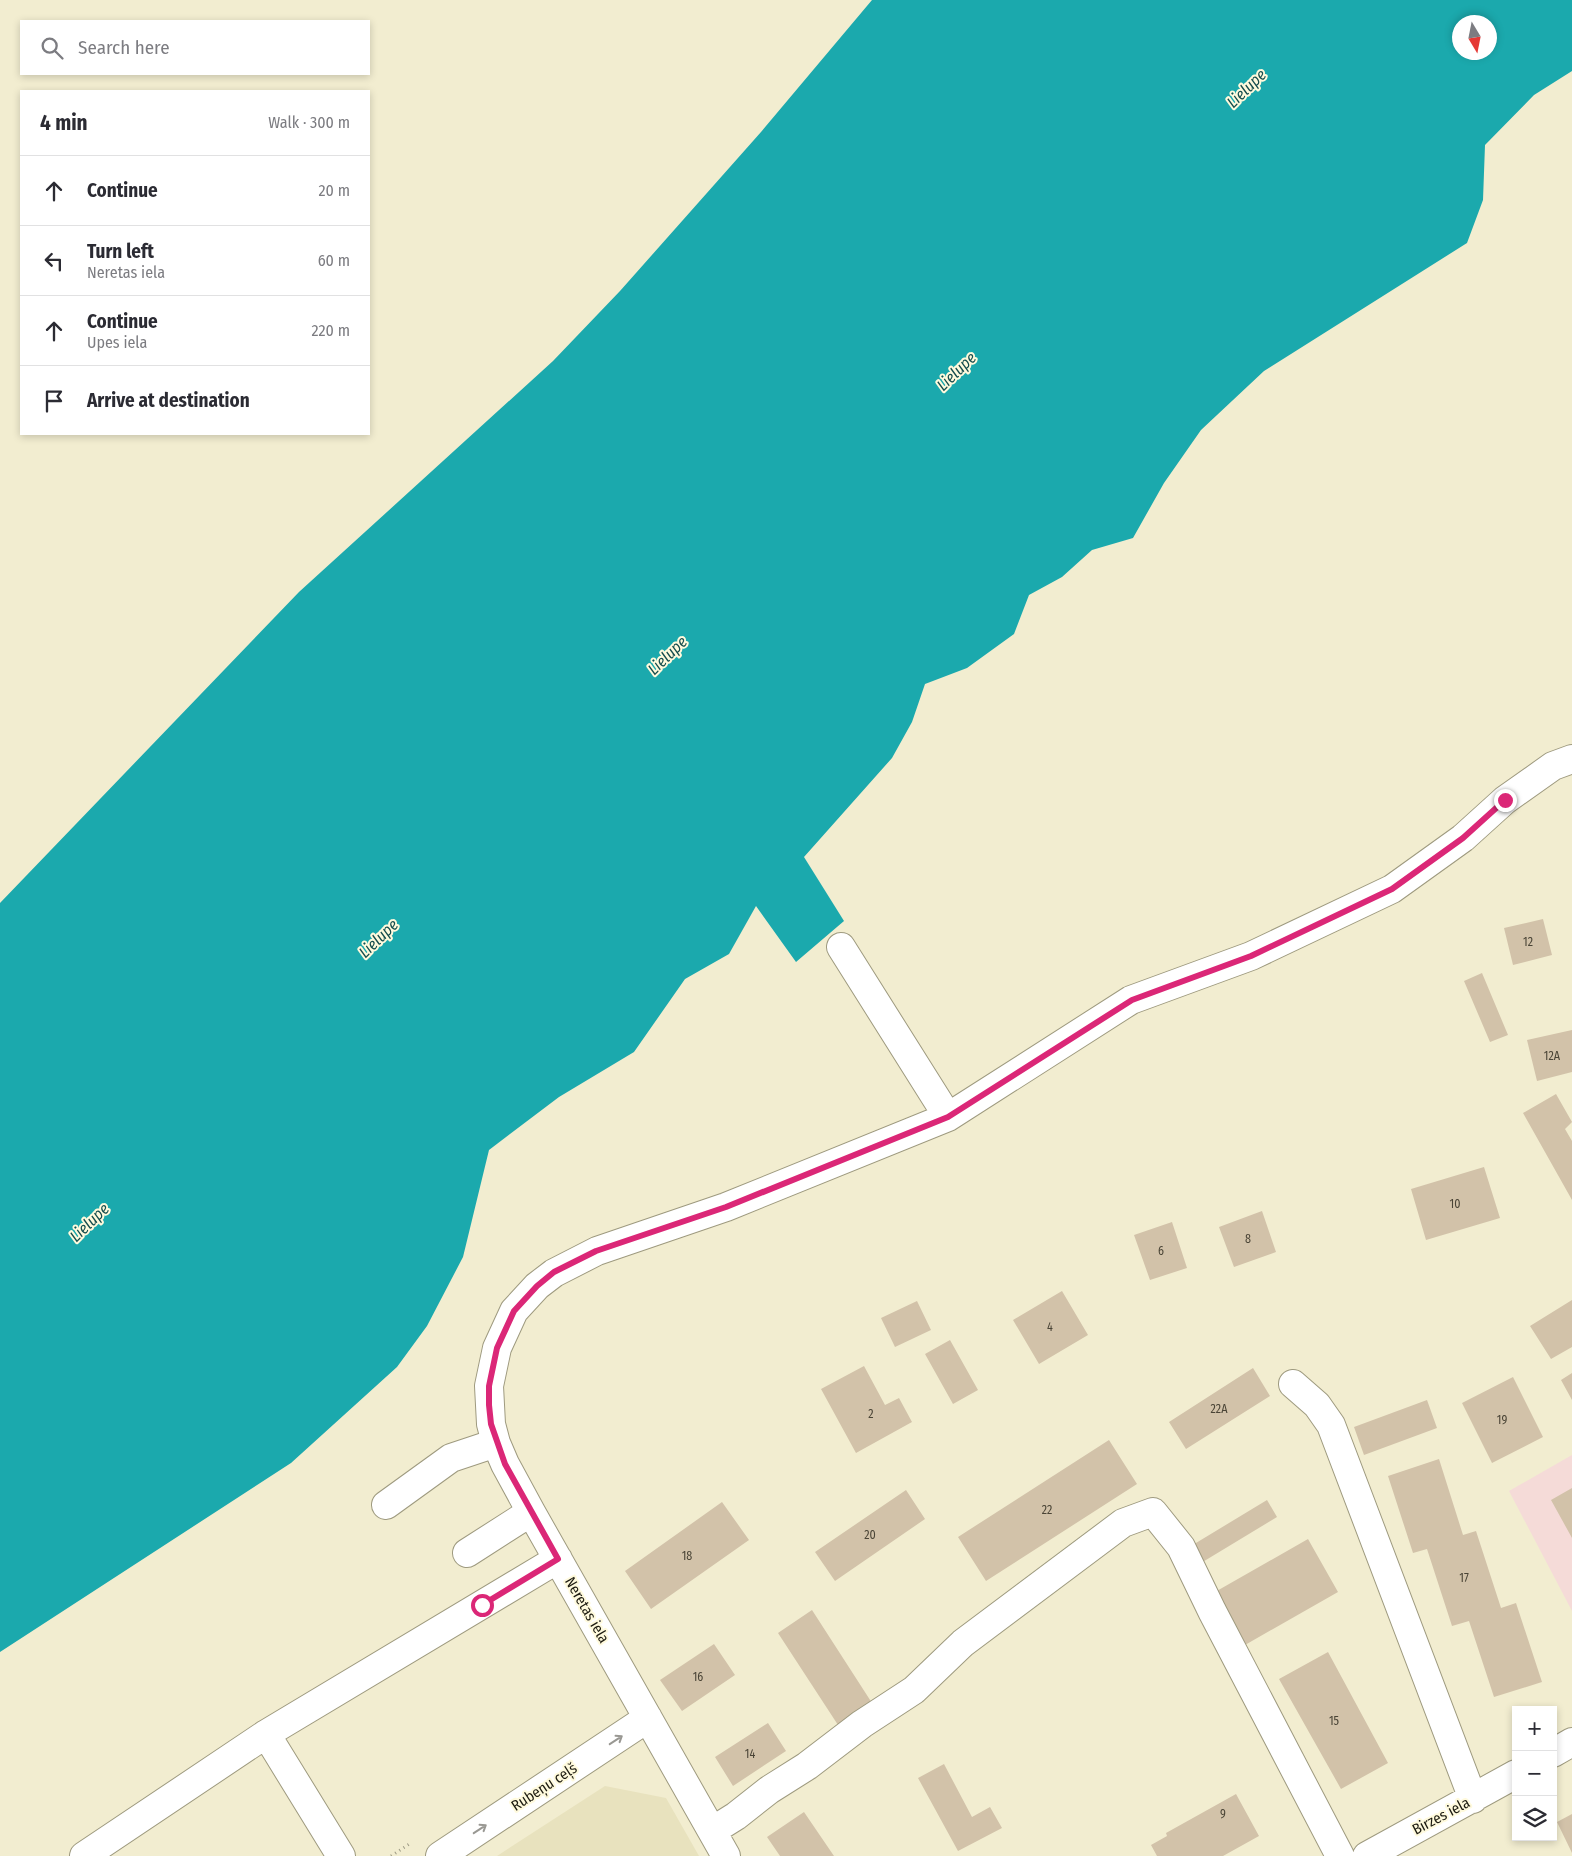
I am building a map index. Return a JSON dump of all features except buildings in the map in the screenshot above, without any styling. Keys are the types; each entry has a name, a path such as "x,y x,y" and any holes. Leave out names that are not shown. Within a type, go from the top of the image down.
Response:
{"street":[{"name":"Neretas iela","path":"726,1856 531,1512 496,1443 489,1405 492,1366 505,1329 524,1299 554,1272 596,1251 726,1207 948,1117 1132,1000 1251,956 1392,889 1463,838 1505,800 1553,766 1572,759"},
{"path":"841,947 948,1117"},
{"path":"1293,1384 1317,1405 1331,1425 1473,1799"},
{"path":"386,1505 451,1458 496,1443"},
{"path":"467,1553 531,1512"},
{"path":"712,1831 736,1816 769,1790 807,1766 862,1724 914,1690 963,1643 1123,1523 1153,1512 1181,1547 1212,1611 1340,1856"},
{"path":"84,1856 266,1734 558,1559"},
{"name":"Rubeņu ceļš","path":"440,1856 648,1718"},
{"path":"266,1734 342,1856"},
{"path":"1556,1751 1572,1742"},
{"name":"Birzes iela","path":"1367,1856 1512,1776"}],"shaded area":[{"path":"1572,1455 1572,1611 1509,1491"},
{"path":"605,1786 666,1798 699,1856 497,1856"}],"water":[{"name":"Lielupe","path":"872,0 1572,0 1572,71 1534,95 1485,145 1483,200 1467,243 1264,371 1201,430 1164,483 1133,538 1092,550 1062,577 1029,595 1014,634 967,668 925,684 912,722 892,758 804,857 844,921 796,962 756,906 729,954 685,979 634,1052 559,1097 489,1150 463,1257 427,1326 397,1367 291,1463 0,1652 0,903 299,592 553,361 620,291 761,132"}],"route":[{"path":"482,1605 558,1559 505,1464 496,1443 489,1405 492,1366 505,1329 514,1311 524,1299 554,1272 596,1251 726,1207 948,1117 1132,1000 1251,956 1392,889 1463,838 1505,800"}]}
